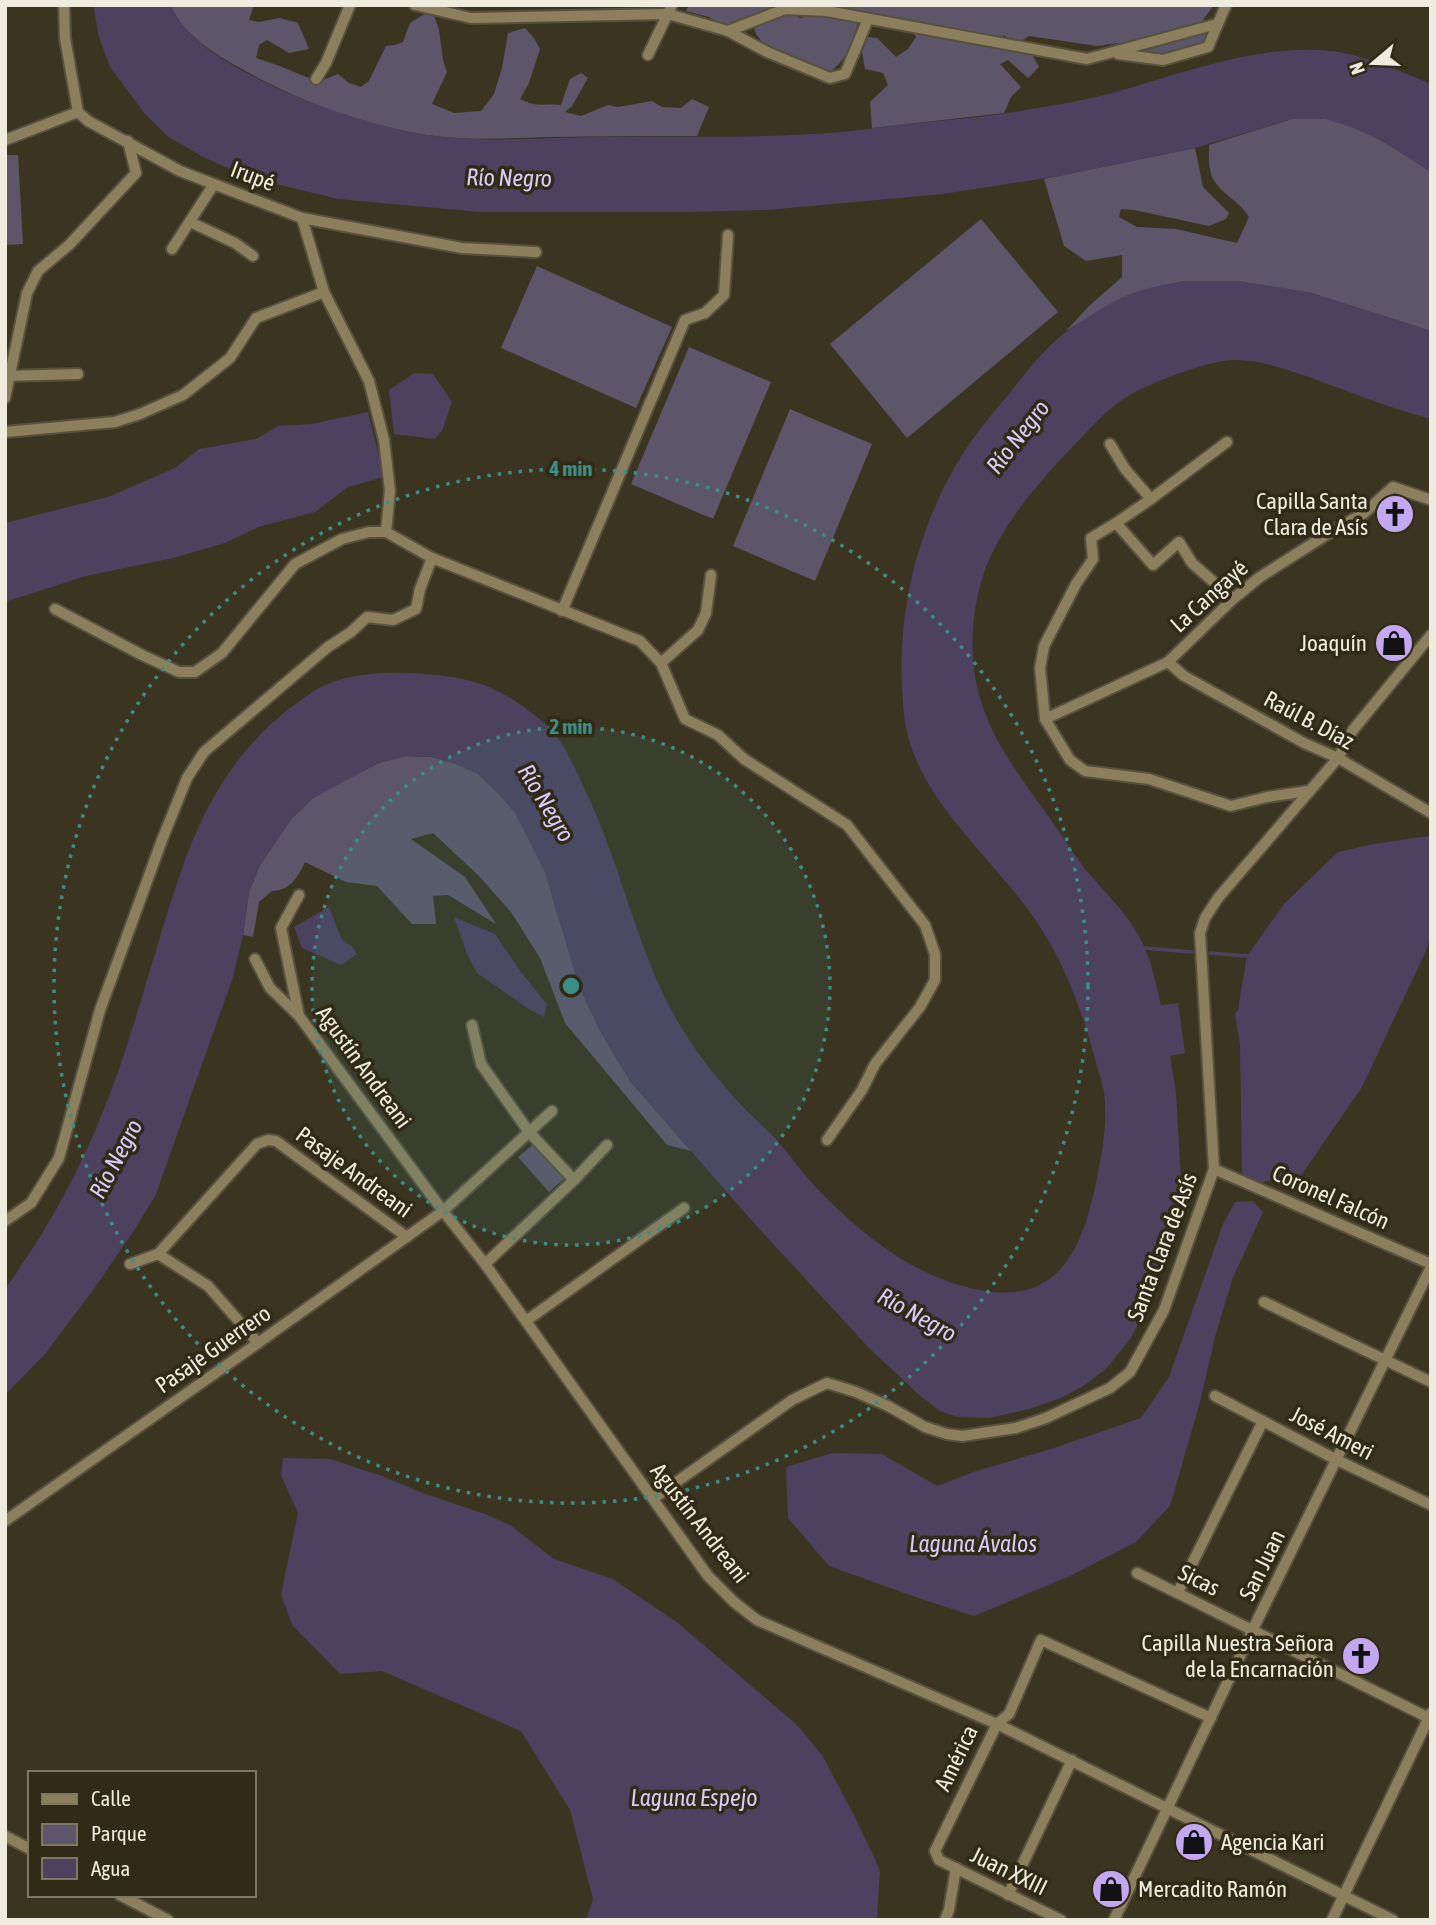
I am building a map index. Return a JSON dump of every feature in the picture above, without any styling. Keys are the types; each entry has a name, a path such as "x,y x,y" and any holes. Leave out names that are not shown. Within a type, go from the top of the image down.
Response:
{"street":[{"path":"5,140 78,112 65,38 64,5"},
{"path":"316,79 326,63 350,5"},
{"path":"415,5 471,18 667,8 728,31 767,52 830,78 845,74 868,19"},
{"path":"1114,54 1163,60 1208,47 1226,5"},
{"path":"648,55 667,8"},
{"path":"728,31 785,9 827,11 1087,59 1114,54 1217,24"},
{"name":"Irupé","path":"78,112 89,121 180,171 302,218 462,248 536,252"},
{"path":"5,398 27,293 38,271 69,245 136,173 128,141"},
{"path":"172,250 214,184"},
{"path":"302,218 324,292 369,382 384,440 390,491 386,532"},
{"path":"190,222 235,243 253,256"},
{"path":"562,611 685,320 705,313 723,296 728,235"},
{"path":"5,432 115,422 140,414 183,395 230,358 256,318 324,292"},
{"path":"8,376 78,374"},
{"path":"1227,442 1151,499 1091,538 1093,559 1076,584 1044,646 1040,668 1045,719 1070,760 1085,771 1150,779 1231,806 1308,791"},
{"path":"1110,444 1125,469 1151,499"},
{"name":"La Cangayé","path":"1045,719 1168,662 1233,599 1260,577 1363,514 1393,487 1431,500"},
{"path":"1116,523 1153,565 1180,542 1192,564 1233,599"},
{"path":"55,609 179,672 195,672 222,653 295,564 342,539 369,532 386,532 432,558 640,641 661,663 685,719 718,735 744,759 847,825 925,925 935,954 934,980 920,1007 875,1064 862,1090 827,1140"},
{"path":"5,1222 31,1203 59,1158 100,1010 162,840 192,769 204,752 367,617 393,620 416,609 419,589 432,558"},
{"path":"661,663 698,630 706,613 711,575"},
{"name":"Santa Clara de Asís","path":"654,1498 792,1401 827,1383 888,1406 925,1427 962,1436 1016,1428 1046,1418 1110,1388 1130,1372 1164,1310 1214,1169 1200,933 1205,918 1212,906 1338,758 1353,730 1431,635"},
{"name":"Raúl B. Díaz","path":"1168,662 1184,676 1304,743 1338,758 1431,813"},
{"name":"Agustín Andreani","path":"299,895 281,929 299,1016 485,1264 708,1576 734,1602 757,1619 997,1724 1393,1920"},
{"path":"255,959 270,988 299,1016"},
{"path":"472,1025 481,1064 529,1132 574,1180"},
{"name":"Pasaje Guerrero","path":"5,1521 443,1211 551,1111"},
{"name":"Pasaje Andreani","path":"159,1254 257,1144 268,1140 276,1141 407,1237"},
{"path":"485,1264 607,1145"},
{"name":"Coronel Falcón","path":"1214,1169 1431,1266"},
{"path":"526,1321 684,1208"},
{"path":"130,1264 159,1254 208,1286 258,1343"},
{"name":"San Juan","path":"1114,1920 1431,1266"},
{"path":"1264,1303 1431,1382"},
{"name":"José Ameri","path":"1215,1396 1337,1460 1431,1505"},
{"path":"1178,1592 1263,1421"},
{"name":"Sicas","path":"1137,1573 1430,1717"},
{"name":"América","path":"939,1860 935,1851 997,1724 1009,1714 1041,1640 1210,1718"},
{"path":"1332,1920 1430,1717"},
{"path":"1008,1895 1072,1760"},
{"path":"5,1836 28,1848"},
{"name":"Juan XXIII","path":"939,1860 1061,1920"},
{"path":"945,1920 956,1868"},
{"path":"124,1897 168,1920"}],"green space":[{"path":"170,5 254,5 249,20 258,22 280,18 298,23 309,49 289,53 267,40 259,45 256,58 318,82 338,74 349,83 361,87 369,81 386,46 403,42 410,23 432,9 447,72 432,104 454,113 481,111 494,94 508,33 525,28 540,49 529,83 520,99 526,102 561,105 570,79 581,73 588,78 572,106 565,112 581,116 608,105 618,107 652,101 662,107 681,108 692,99 709,107 697,136 478,139 414,133 348,116 264,81 202,43 184,27"},
{"path":"689,5 788,5 799,18 840,14 858,22 849,50 831,71 768,50 756,34 750,15 728,25 686,11"},
{"path":"815,5 1214,5 1202,21 1129,45 1117,43 1097,46 1029,36 1018,43 1003,35 1002,42 1031,52 1039,67 1028,78 1008,60 1000,64 1021,87 1011,97 1004,113 872,128 870,102 888,85 883,73 865,69 862,52 868,37 877,38 896,57 908,49 916,37 908,19 899,17 894,20 886,15"},
{"path":"1208,32 1202,44 1163,54 1141,52"},
{"path":"1322,118 1354,127 1381,140 1431,172 1431,331 1308,292 1123,297 1066,331 1122,277 1122,255 1086,261 1064,246 1044,179 1195,148 1203,187 1229,213 1226,219 1209,226 1121,209 1119,217 1137,227 1176,229 1237,243 1249,217 1213,179 1209,145 1292,119"},
{"path":"5,155 18,155 23,244 5,245"},
{"path":"981,219 1058,312 907,438 830,344"},
{"path":"537,266 672,327 636,408 501,348"},
{"path":"689,347 771,382 713,519 631,484"},
{"path":"790,409 872,444 815,581 733,546"},
{"path":"406,756 432,757 478,774 515,812 545,872 579,986 600,1031 630,1081 691,1151 667,1145 565,1023 540,958 511,912 479,876 433,833 411,839 465,877 496,924 448,895 433,896 436,924 412,924 377,886 346,882 305,862 289,886 272,891 259,902 253,937 243,935 249,892 260,865 292,818 313,798 339,782 379,763"},
{"path":"535,1143 565,1178 549,1192 518,1157"}],"water":[{"name":"Río Negro","path":"93,5 170,5 184,27 205,47 233,66 266,83 337,112 373,123 435,136 478,139 760,136 846,131 995,115 1073,102 1213,64 1265,53 1292,50 1333,51 1376,62 1431,84 1431,172 1379,139 1351,127 1325,119 1292,119 1195,148 1059,176 943,194 767,210 480,212 338,199 239,173 203,157 167,136 145,114 110,67 99,37"},
{"name":"Río Negro","path":"1184,281 1240,281 1308,292 1431,331 1431,419 1289,370 1252,361 1223,361 1178,374 1147,386 1107,411 1026,500 1001,536 984,573 975,608 972,644 979,696 991,727 1014,767 1085,869 1134,927 1150,962 1161,1005 1178,1003 1185,1053 1170,1056 1176,1093 1181,1180 1165,1248 1144,1311 1131,1338 1106,1369 1061,1398 989,1418 958,1417 940,1411 918,1394 869,1348 752,1221 630,1081 600,1031 579,986 545,872 515,813 478,774 432,757 406,756 379,763 313,798 292,818 260,865 249,892 233,977 156,1194 96,1286 46,1353 5,1395 5,1308 8,1286 74,1177 95,1130 126,1049 188,852 207,809 244,753 294,705 331,683 370,674 424,674 477,683 512,699 548,726 570,758 596,815 647,955 664,996 682,1029 728,1091 774,1137 813,1184 851,1221 917,1268 967,1287 993,1292 1017,1292 1037,1286 1054,1276 1067,1262 1077,1244 1091,1204 1104,1138 1103,1088 1081,1013 1054,950 1029,911 938,798 912,749 902,696 904,627 914,567 934,509 962,455 991,416 1038,358 1072,328 1130,294"},
{"path":"414,373 433,374 452,402 442,431 434,439 394,434 389,390"},
{"path":"368,412 384,477 348,487 315,512 258,527 225,543 173,558 86,576 5,602 5,523 108,497 175,468 199,449 256,439 278,426 311,424"},
{"path":"1431,834 1431,936 1362,1087 1298,1180 1276,1179 1259,1183 1242,1173 1240,1044 1235,1014 1238,1010 1247,956 1284,904 1338,852"},
{"path":"329,907 342,940 352,946 357,954 341,965 302,948 294,927"},
{"path":"454,917 495,934 547,1004 544,1017 477,973"},
{"name":"Laguna Ávalos","path":"1253,1201 1263,1212 1232,1280 1170,1506 1136,1542 1070,1576 974,1616 829,1566 788,1518 786,1467 832,1453 882,1454 937,1486 1141,1418 1169,1377 1223,1224 1235,1202"},
{"name":"Laguna Espejo","path":"283,1458 330,1459 485,1514 510,1525 554,1559 613,1579 678,1623 797,1725 822,1755 880,1870 877,1920 586,1920 593,1899 570,1810 521,1731 382,1671 340,1674 292,1625 281,1594 298,1513 281,1475"}],"waterway":[{"path":"1145,948 1192,952"},
{"path":"1210,953 1247,956"}],"place":[{"name":"Capilla Santa Clara de Asís","path":"1395,514"},
{"name":"Joaquín","path":"1394,643"},
{"name":"Capilla Nuestra Señora de la Encarnación","path":"1361,1656"},
{"name":"Agencia Kari","path":"1194,1842"},
{"name":"Mercadito Ramón","path":"1111,1889"}]}
